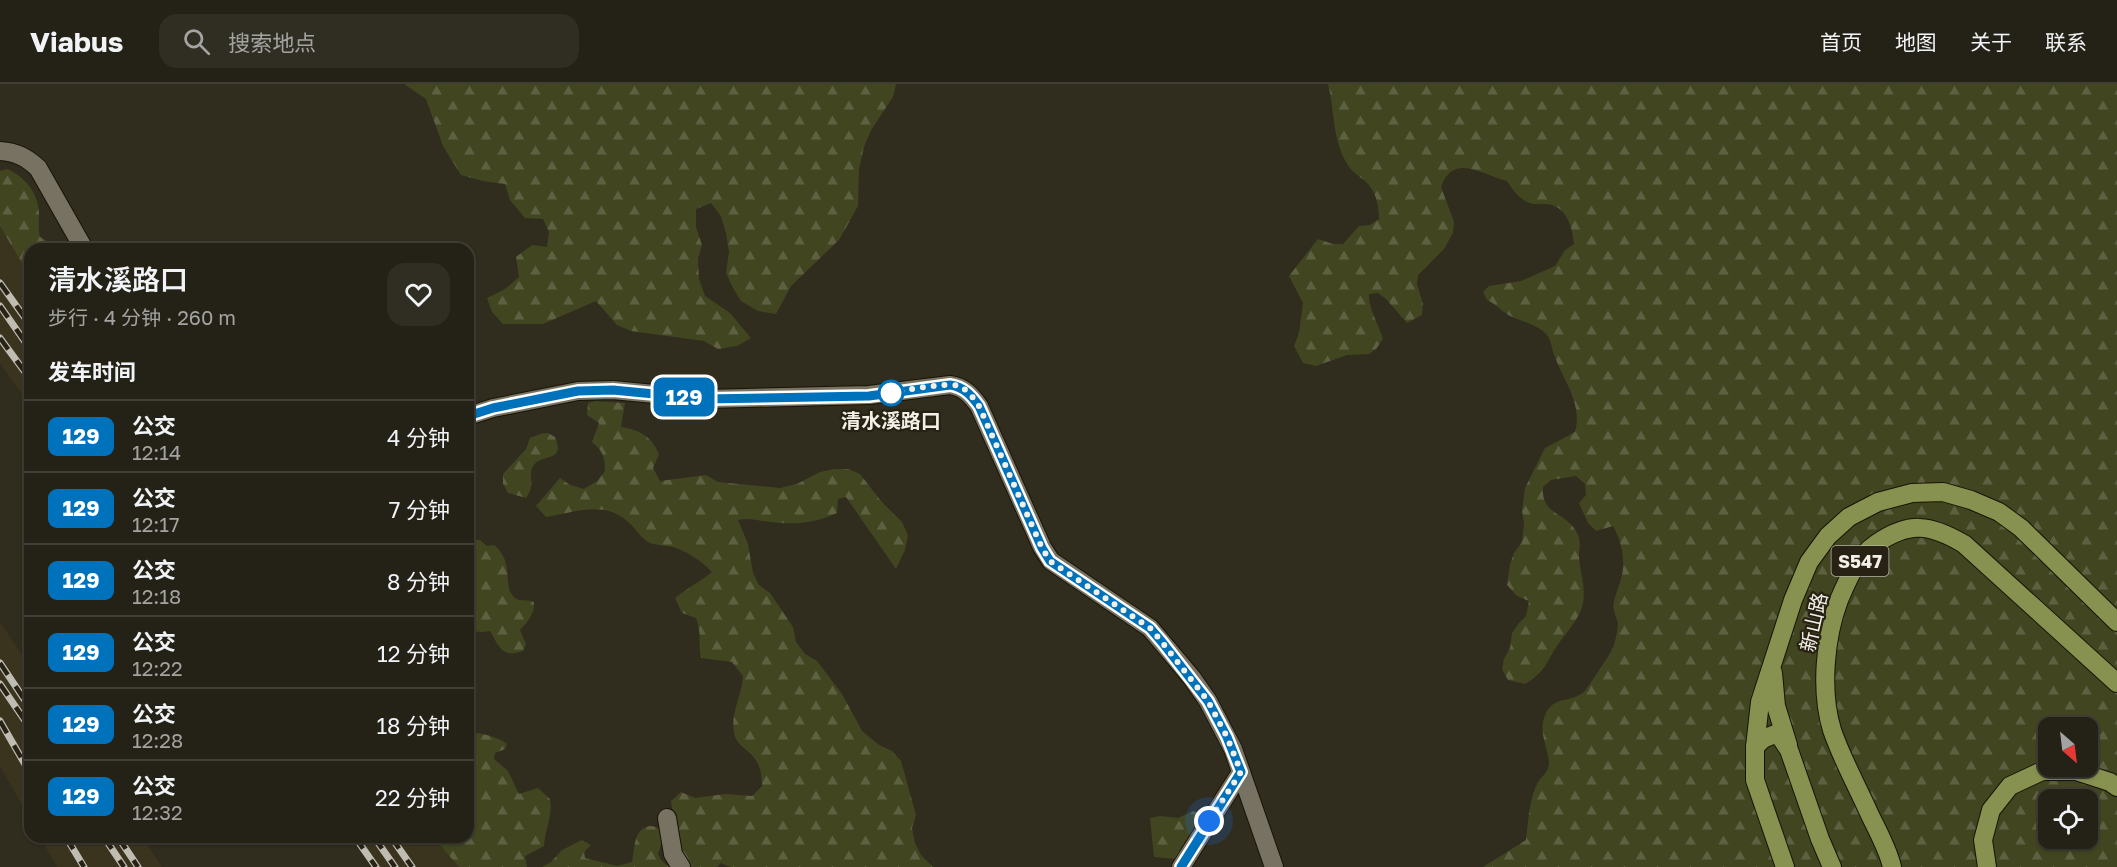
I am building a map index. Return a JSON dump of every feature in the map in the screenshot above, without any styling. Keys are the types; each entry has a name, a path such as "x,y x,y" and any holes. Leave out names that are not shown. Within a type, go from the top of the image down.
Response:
{"main road":[{"name":"S547","path":"1785,867 1755,780 1755,747 1760,702 1792,600 1809,562 1828,536 1849,517 1878,502 1912,493 1943,492 1971,500 2000,512 2021,528 2117,622"},
{"name":"新山路","path":"1892,867 1832,729 1825,687 1827,651 1835,611 1849,576 1869,549 1893,532 1919,527 1941,531 1964,544 2117,683"},
{"path":"1773,659 1776,706 1820,839 1832,867"},
{"path":"1755,747 1763,739 1775,734 1790,750"},
{"path":"1987,867 1983,840 1991,810 2010,786 2042,771 2076,771 2110,782 2117,787"}],"street":[{"path":"0,151 13,152 27,158 38,168 81,243"},
{"path":"474,414 493,408 578,391 613,390 706,399 869,396 950,385 960,387 971,394 979,406 1042,548 1050,561 1150,628 1208,701 1222,725 1241,772 1274,867"},
{"path":"1181,867 1241,772"},
{"path":"667,818 673,854 681,867"}],"shaded area":[{"path":"0,226 24,267 24,397 0,363"},
{"path":"0,622 24,658 24,808 0,766"},
{"path":"43,843 146,843 162,867 57,867"},
{"path":"359,843 438,843 459,867 377,867"}],"green space":[{"path":"404,84 896,84 893,97 871,130 864,147 859,169 858,206 839,240 791,286 776,314 758,311 741,301 726,273 729,252 721,216 711,203 696,209 696,227 702,245 698,259 699,279 705,296 730,313 751,338 737,346 718,349 704,341 631,331 617,325 596,301 543,324 503,324 492,312 487,298 505,289 519,277 516,257 532,245 547,247 549,232 543,219 525,218 510,200 505,184 461,175 443,146 426,99"},
{"path":"1328,84 2117,84 2117,867 1483,867 1526,840 1534,792 1537,783 1549,767 1543,730 1547,710 1556,702 1579,696 1584,692 1612,650 1618,623 1614,604 1623,559 1616,532 1613,526 1596,531 1588,523 1579,503 1586,495 1585,484 1576,476 1551,480 1543,487 1546,503 1571,525 1579,538 1583,603 1576,620 1543,669 1535,677 1525,684 1508,680 1502,669 1510,648 1512,633 1526,616 1529,601 1517,596 1507,585 1510,564 1522,542 1525,488 1545,448 1575,432 1577,412 1547,334 1510,316 1487,300 1483,292 1489,286 1521,281 1555,266 1565,250 1574,244 1573,237 1567,218 1559,209 1546,204 1527,202 1507,181 1470,169 1453,170 1446,176 1441,187 1454,222 1453,233 1444,249 1418,275 1417,284 1423,304 1422,315 1407,323 1386,299 1378,293 1369,294 1372,311 1383,339 1376,349 1369,354 1347,355 1316,366 1303,363 1294,346 1299,333 1303,303 1289,276 1318,239 1333,244 1343,244 1359,226 1370,225 1379,219 1372,189 1348,165 1336,136"},
{"path":"7,169 29,186 38,205 40,237 50,243 24,243 24,267 0,226 0,171"},
{"path":"595,401 625,403 621,427 639,432 652,443 659,454 653,468 660,481 706,475 718,482 780,488 797,484 820,472 848,469 860,474 881,501 902,522 908,535 905,550 896,569 846,497 838,499 837,513 813,521 788,523 738,520 748,544 753,573 759,585 770,593 793,627 796,642 805,654 817,661 842,694 862,731 879,745 892,751 901,761 916,815 912,828 915,843 921,855 933,867 730,867 721,863 717,867 688,867 677,845 671,801 681,792 695,798 725,794 752,796 762,786 761,772 757,762 737,741 734,733 735,712 743,676 732,662 701,658 696,618 682,613 675,598 712,572 703,564 679,549 650,543 627,521 608,511 598,509 577,511 546,517 536,506 560,478 570,485 584,489 597,481 605,471 603,455 592,442 599,423 587,415 588,403"},
{"path":"543,433 555,437 558,445 557,451 533,466 531,488 526,498 508,493 503,484 503,474 526,449 530,438"},
{"path":"474,539 480,540 487,546 494,545 501,552 507,567 509,588 515,598 534,602 532,614 520,630 526,644 523,651 506,652 502,650 490,631 474,631"},
{"path":"477,733 493,737 507,744 505,749 495,753 494,759 508,771 519,794 538,788 550,799 544,846 525,856 527,867 459,867 438,843 474,843 474,735"},
{"path":"1193,811 1198,813 1199,822 1177,859 1154,857 1150,818 1160,816 1178,818"},
{"path":"650,826 661,832 662,841 658,854 669,867 542,867 551,862 562,850 582,840 591,845 584,852 585,858 617,866 632,862 640,831"}],"railway":[{"path":"0,283 24,317"},
{"path":"0,306 24,340"},
{"path":"0,338 24,371"},
{"path":"0,663 24,699"},
{"path":"0,684 24,719"},
{"path":"0,721 24,763"},
{"path":"70,843 84,867"},
{"path":"108,843 124,867"},
{"path":"122,843 138,867"},
{"path":"359,843 376,867"},
{"path":"378,843 395,867"},
{"path":"395,843 412,867"}],"bus line":[{"name":"129","path":"474,414 578,391 613,390 706,399 869,396 950,385 960,387 971,394 979,406 1042,548 1050,561 1150,628 1208,701 1233,749 1241,772 1181,867"}],"place":[{"name":"清水溪路口","path":"891,393"}],"route":[{"path":"891,393 950,385 960,387 971,394 979,406 1042,548 1050,561 1150,628 1192,678 1222,725 1241,772 1209,821"}]}
